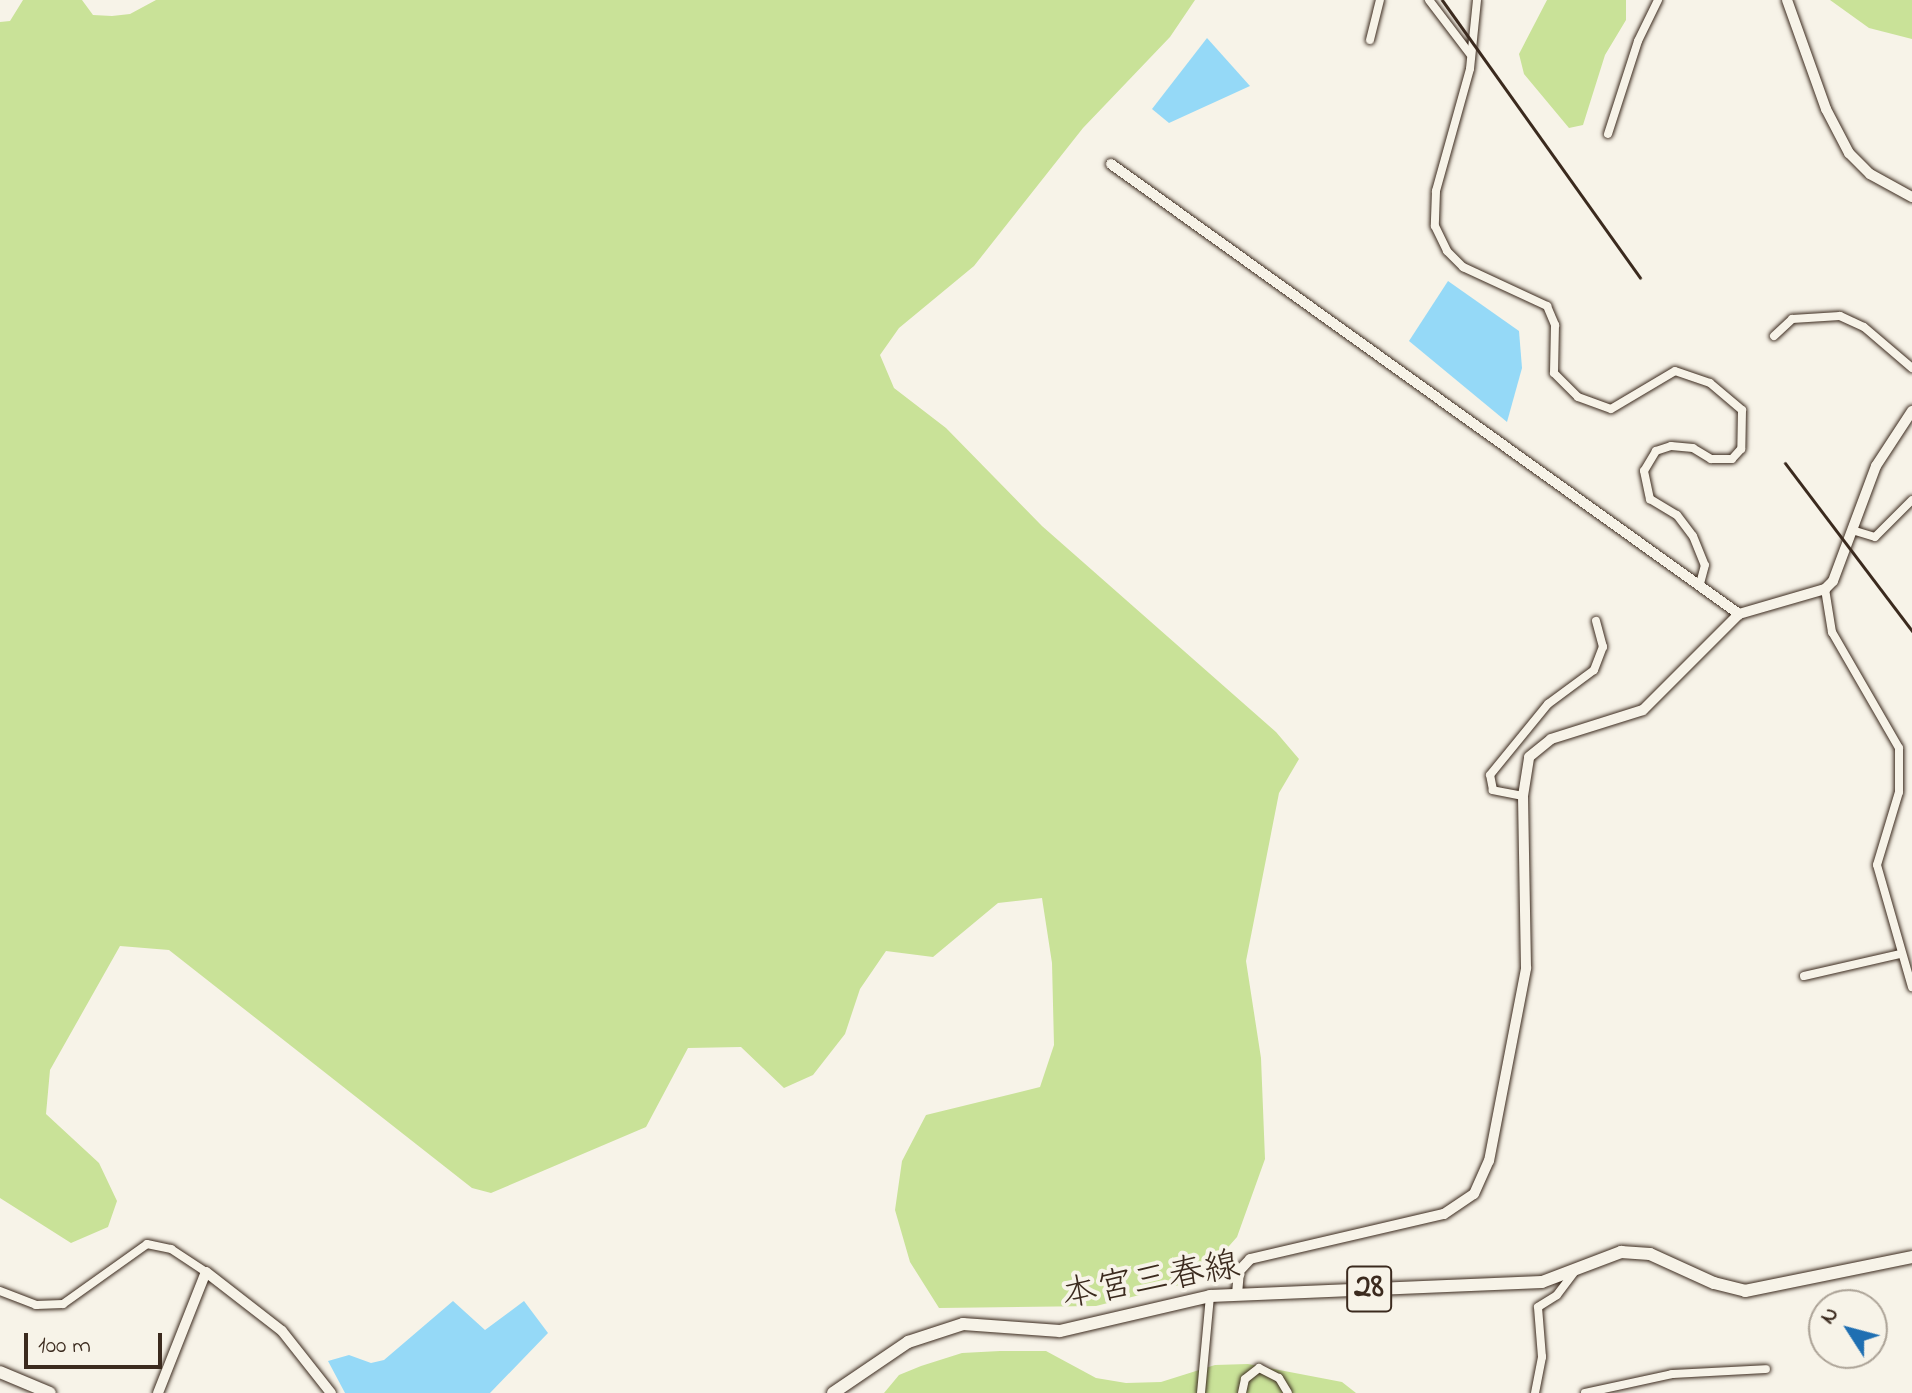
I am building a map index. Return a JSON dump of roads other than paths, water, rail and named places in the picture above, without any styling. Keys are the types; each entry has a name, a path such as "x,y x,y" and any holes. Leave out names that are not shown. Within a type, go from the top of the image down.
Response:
{"main road":[{"name":"本宮三春線","path":"833,1393 908,1342 945,1327 981,1324 1060,1331 1210,1296 1523,1284 1575,1271 1614,1254 1642,1252 1725,1288 1745,1291 1912,1257"},
{"path":"0,1372 50,1393"}],"street":[{"path":"1370,40 1380,0"},
{"path":"1429,0 1470,54"},
{"path":"1477,0 1470,54 1433,208 1447,251 1463,267 1547,306 1555,325 1554,373 1578,397 1611,409 1675,371 1710,383 1742,410 1741,449 1732,459 1711,459 1693,448 1671,446 1656,451 1644,471 1650,499 1677,515 1693,536 1705,565 1700,584"},
{"path":"1608,134 1638,41 1658,0"},
{"path":"1787,0 1826,109 1849,153 1870,174 1912,197"},
{"path":"1111,164 1739,614"},
{"path":"1774,336 1792,319 1840,316 1864,327 1912,368"},
{"path":"1912,411 1876,466 1825,589 1832,632 1907,762 1877,865 1900,954 1912,987"},
{"path":"1852,530 1868,539 1875,537 1912,500"},
{"path":"1237,1294 1239,1271 1250,1259 1444,1214 1467,1201 1484,1177 1526,968 1523,796 1529,757 1538,746 1643,710 1739,614 1825,589"},
{"path":"1523,796 1493,790 1490,775 1548,704 1594,670 1603,647 1596,621"},
{"path":"1804,976 1900,954"},
{"path":"0,1291 36,1305 63,1304 147,1244 171,1249 282,1331 331,1393"},
{"path":"1535,1393 1542,1357 1538,1307 1557,1295 1575,1271"},
{"path":"158,1393 206,1272"},
{"path":"1201,1393 1210,1296"},
{"path":"1242,1393 1245,1379 1259,1368 1272,1372 1288,1393"},
{"path":"1585,1393 1672,1374 1766,1369"}],"water":[{"path":"1207,38 1250,86 1169,123 1152,109"},
{"path":"1448,281 1519,331 1522,368 1507,422 1409,341"},
{"path":"453,1301 485,1330 524,1301 548,1333 490,1393 345,1393 328,1361 349,1355 371,1363 384,1360"}],"railway":[{"path":"1442,0 1640,278"},
{"path":"1785,463 1912,631"}]}
